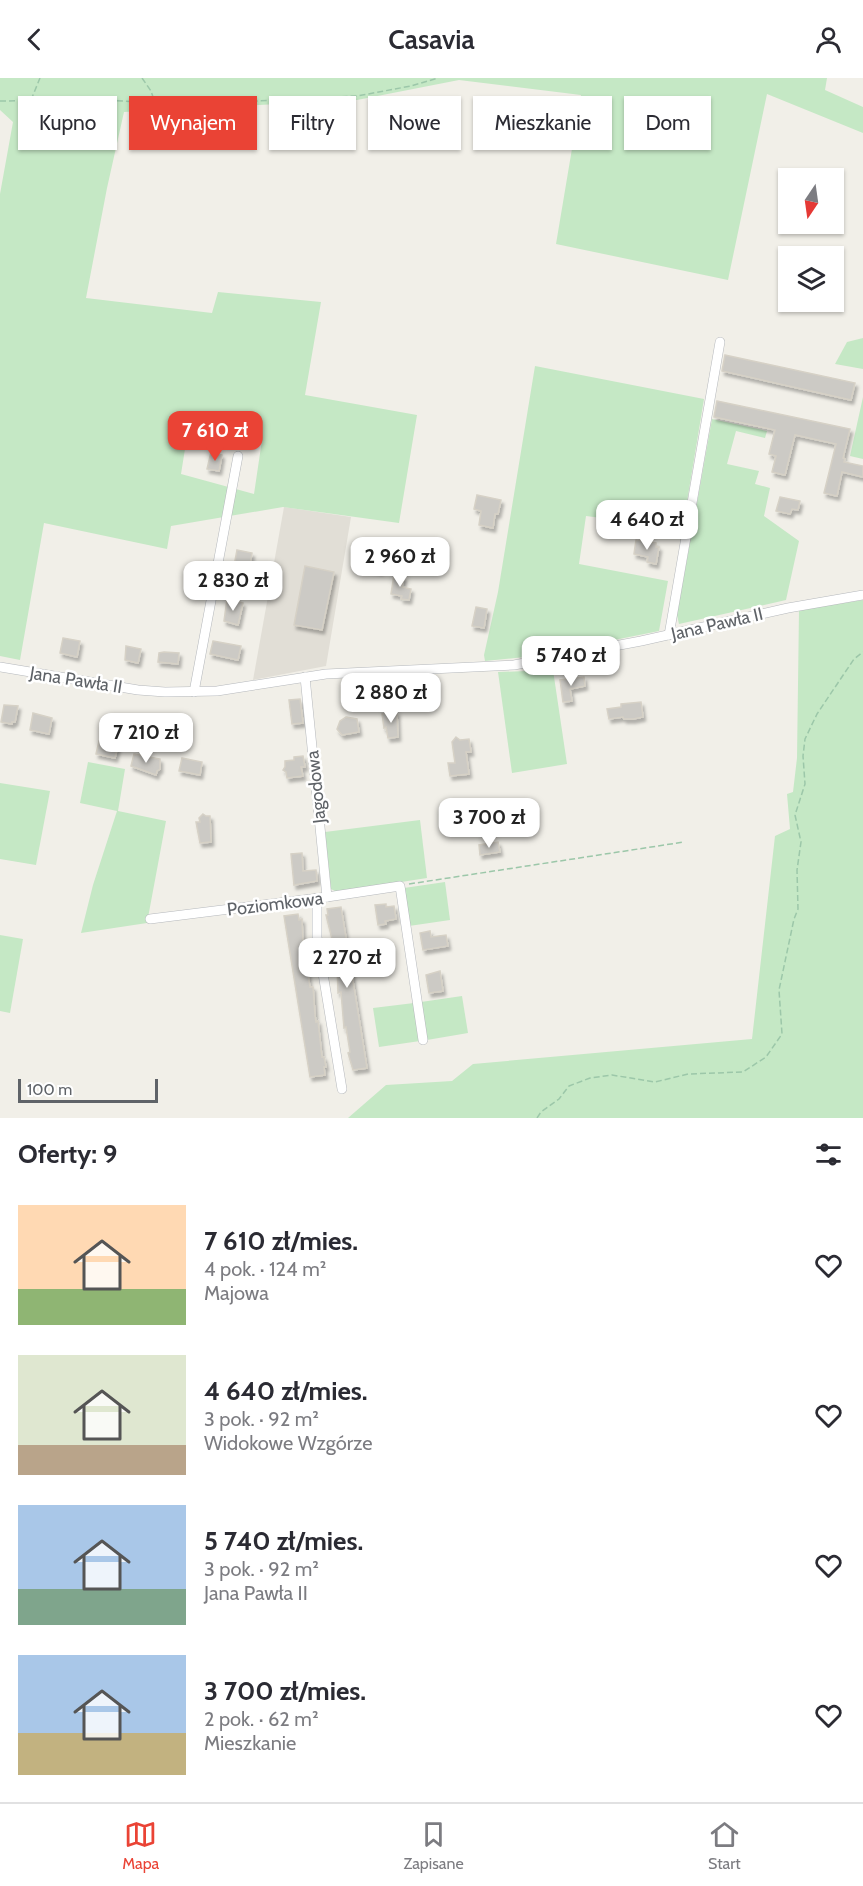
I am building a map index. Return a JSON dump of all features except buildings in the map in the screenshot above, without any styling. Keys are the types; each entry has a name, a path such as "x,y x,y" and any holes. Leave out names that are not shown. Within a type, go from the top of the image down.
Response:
{"street":[{"path":"669,635 720,342"},
{"path":"194,692 238,456"},
{"name":"Jana Pawła II","path":"0,667 138,690 217,691 305,677 374,671 514,665 560,658 791,607 863,596"},
{"name":"Jagodowa","path":"305,677 322,898 317,937 342,1089"},
{"path":"400,886 423,1040"},
{"name":"Poziomkowa","path":"150,920 400,886"}],"path":[{"path":"33,96 40,78"},
{"path":"142,78 153,96"},
{"path":"257,101 357,96 411,86 438,78"},
{"path":"0,101 18,101"},
{"path":"537,1118 541,1112 559,1099 569,1086 590,1078 612,1075 655,1082 688,1074 743,1072 766,1057 772,1049 782,1034 779,990 798,909 796,870 801,842 795,815 805,784 803,756 805,739 816,714 854,659 863,652"},
{"path":"400,886 684,842"}],"shaded area":[{"path":"284,507 351,517 326,666 253,680"}],"green space":[{"path":"0,78 827,78 825,90 863,107 863,133 767,94 728,280 556,244 572,150 612,150 612,96 581,96 459,80 368,96 357,100 356,96 269,96 269,105 257,105 257,96 129,96 129,112 124,112 117,143 117,96 18,96 18,150 116,150 86,298 212,313 218,292 321,302 305,395 417,415 399,523 283,507 171,526 167,549 44,523 20,660 0,656 0,194 13,122 0,110","holes":["189,424 262,440 254,494 181,474"]},
{"path":"863,338 863,369 835,364 847,342"},
{"path":"535,366 704,399 684,520 635,513 633,522 586,516 579,564 668,581 659,631 535,656 485,661 484,655 498,592"},
{"path":"863,397 863,459 850,456"},
{"path":"712,419 767,431 765,438 736,431 727,464 759,471 755,484 770,488 764,516 799,541 786,600 679,624 677,615"},
{"path":"863,600 863,1118 348,1118 386,1085 452,1081 473,1064 752,1039 775,836 790,829 787,794 793,792 797,758 799,610"},
{"path":"553,670 567,764 512,773 498,672"},
{"path":"88,762 125,769 118,811 166,821 147,923 81,933 93,885 117,811 80,803"},
{"path":"0,783 50,791 36,865 0,859"},
{"path":"420,820 427,878 337,892 331,889 325,832"},
{"path":"445,882 450,920 409,926 404,888"},
{"path":"0,935 23,939 10,1013 0,1011"},
{"path":"462,996 468,1033 427,1040 421,1002"},
{"path":"414,1003 420,1041 379,1047 373,1008"}]}
